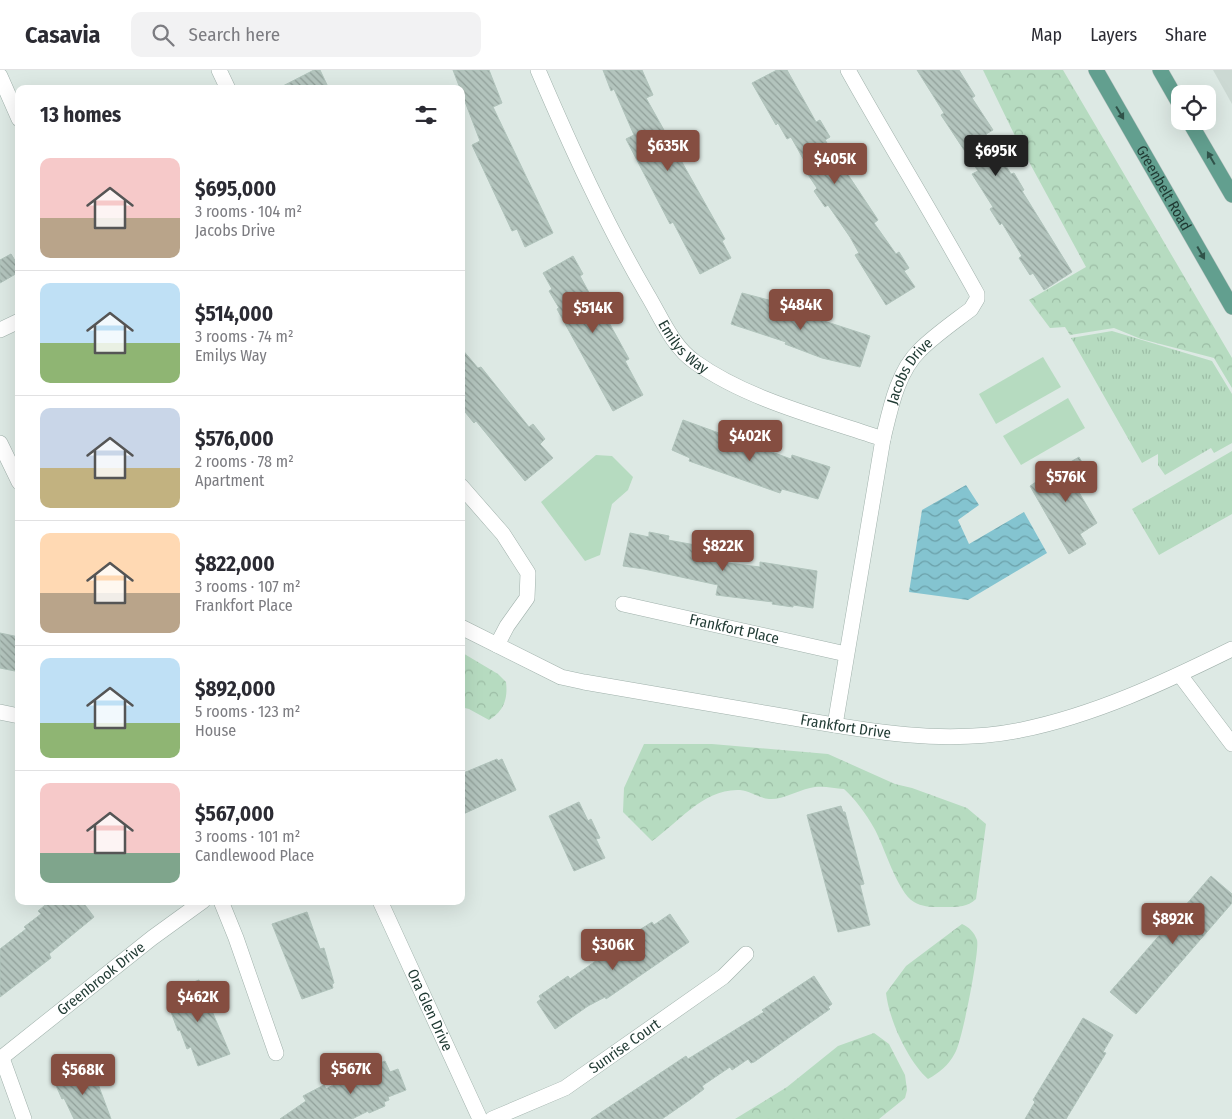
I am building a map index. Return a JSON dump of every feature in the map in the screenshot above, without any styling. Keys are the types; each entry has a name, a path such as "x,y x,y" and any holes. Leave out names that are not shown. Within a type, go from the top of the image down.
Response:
{"main road":[{"name":"Greenbelt Road","path":"1096,70 1232,307"},
{"path":"1160,70 1171,89"},
{"path":"1194,130 1232,195"}],"street":[{"path":"220,70 226,85"},
{"name":"Emilys Way","path":"538,70 598,205 674,342 692,360 735,385 883,439"},
{"name":"Jacobs Drive","path":"835,725 883,439 891,406 908,366 918,351 971,309 977,299 976,294 848,70"},
{"path":"0,76 15,110"},
{"path":"0,330 15,322"},
{"path":"0,443 15,474"},
{"path":"465,491 503,534 528,573 527,598 507,626 497,645"},
{"name":"Frankfort Place","path":"623,604 846,654"},
{"name":"Frankfort Drive","path":"465,629 561,677 835,725 936,736 986,735 1021,730 1085,712 1180,675 1232,649"},
{"path":"1180,675 1232,744"},
{"path":"0,712 15,715"},
{"name":"Greenbrook Drive","path":"1,1058 152,938 197,905"},
{"path":"223,905 276,1053"},
{"name":"Ora Glen Drive","path":"382,905 480,1119"},
{"name":"Sunrise Court","path":"492,1119 565,1088 716,982 746,954"},
{"path":"1,1058 24,1119"}],"shaded area":[{"path":"1213,70 1232,70 1232,104"}],"green space":[{"path":"983,70 1063,70 1232,358 1232,388 1214,358 1141,339 1114,328 1070,335 1065,327 1050,328 1029,300 1086,267 1015,136"},
{"path":"1112,331 1212,361 1232,394 1232,443 1214,453 1211,448 1165,475 1158,465 1158,454 1142,463 1071,338"},
{"path":"1043,357 1061,387 996,424 979,394"},
{"path":"1068,398 1085,428 1021,465 1003,436"},
{"path":"1232,451 1232,514 1159,555 1132,509"},
{"path":"596,455 612,456 633,477 628,490 612,504 600,555 585,561 541,502"},
{"path":"465,654 498,674 506,682 504,704 498,713 489,720 465,708"},
{"path":"644,744 712,744 828,754 895,784 912,788 967,808 986,824 976,899 966,905 955,907 930,907 914,902 908,897 897,879 871,823 857,802 844,789 814,787 774,799 740,790 727,791 715,795 692,808 652,841 623,812 624,788"},
{"path":"962,924 971,930 977,940 976,960 966,1015 953,1057 943,1068 928,1079 913,1062 895,1027 886,993 906,966"},
{"path":"874,1033 889,1044 905,1075 907,1090 905,1098 879,1119 735,1119 787,1087 838,1046"}],"water":[{"path":"966,485 979,505 958,520 969,544 1024,512 1047,553 968,600 909,592 922,510"}],"building":[{"path":"314,70 320,70 327,85 285,85"},
{"path":"453,70 489,70 502,103 493,107 553,233 525,247 517,229 512,231 472,145 480,141 465,102 465,85 459,85"},
{"path":"603,70 642,70 653,95 646,98 725,239 722,241 731,258 700,274 673,222 670,224 626,139 634,135 614,89 611,91"},
{"path":"777,70 787,70 816,122 820,120 830,137 825,140 878,220 874,223 896,254 899,252 909,268 904,271 915,287 886,305 855,255 859,253 850,237 828,205 825,207 814,191 817,188 807,173 810,171 791,137 787,139 778,123 776,125 752,83"},
{"path":"917,70 959,70 975,96 972,98 993,130 986,134 1011,174 1014,173 1024,190 1022,191 1072,272 1044,290 1033,273 1030,275 1019,258 1022,256 1002,223 1000,225 990,209 993,207 972,174 978,171 941,115 944,113"},
{"path":"11,254 15,260 15,274 0,283 0,260"},
{"path":"573,256 583,274 580,276 598,309 601,308 629,359 625,361 643,395 613,411 557,309 559,308 549,291 552,289 543,273"},
{"path":"742,293 780,303 778,306 870,336 860,367 822,358 785,344 786,342 731,324"},
{"path":"465,353 478,368 481,367 529,427 533,424 545,439 540,444 553,458 525,481 476,421 474,423 465,412"},
{"path":"683,420 791,459 792,455 830,467 818,499 782,489 780,493 689,461 690,458 672,450"},
{"path":"1079,457 1093,481 1077,489 1097,523 1080,534 1086,544 1069,554 1030,486 1039,480 1038,478 1053,469 1055,471"},
{"path":"649,532 669,536 668,540 706,547 703,560 760,567 760,562 817,571 813,608 793,605 793,607 772,604 773,602 716,595 718,585 623,566 630,533 649,537"},
{"path":"0,633 15,636 15,671 0,668"},
{"path":"497,759 498,761 502,759 516,790 465,813 465,772"},
{"path":"579,802 588,821 591,819 600,838 596,839 605,858 574,871 549,816"},
{"path":"841,806 843,812 845,812 864,884 860,885 870,925 838,932 807,815"},
{"path":"1211,876 1232,894 1232,903 1136,1014 1110,992"},
{"path":"45,905 85,905 94,917 49,954 51,958 0,997 0,949 26,929 24,927 41,914 38,911"},
{"path":"307,912 320,949 324,948 334,983 332,984 333,988 302,999 272,924"},
{"path":"670,914 689,942 606,999 605,997 588,1006 555,1029 537,1002 541,999 539,996 568,976 570,979 603,956 602,954 652,922 654,925"},
{"path":"814,976 832,1004 828,1007 830,1009 754,1062 751,1063 748,1059 732,1070 730,1067 702,1086 704,1089 662,1119 591,1119 686,1056 688,1059 764,1012 762,1010"},
{"path":"199,980 230,1054 198,1066 191,1047 187,1049 180,1030 178,1031 171,1012 175,1010 168,992"},
{"path":"1083,1018 1113,1035 1103,1052 1106,1053 1066,1119 1025,1119 1035,1102 1033,1100"},
{"path":"385,1061 390,1072 398,1069 406,1090 388,1097 389,1100 384,1102 385,1106 369,1113 368,1111 352,1119 280,1119 306,1101 303,1096 324,1085 326,1089 353,1074"},
{"path":"85,1067 94,1086 98,1084 111,1119 74,1119 64,1098 62,1099 54,1081"}]}
